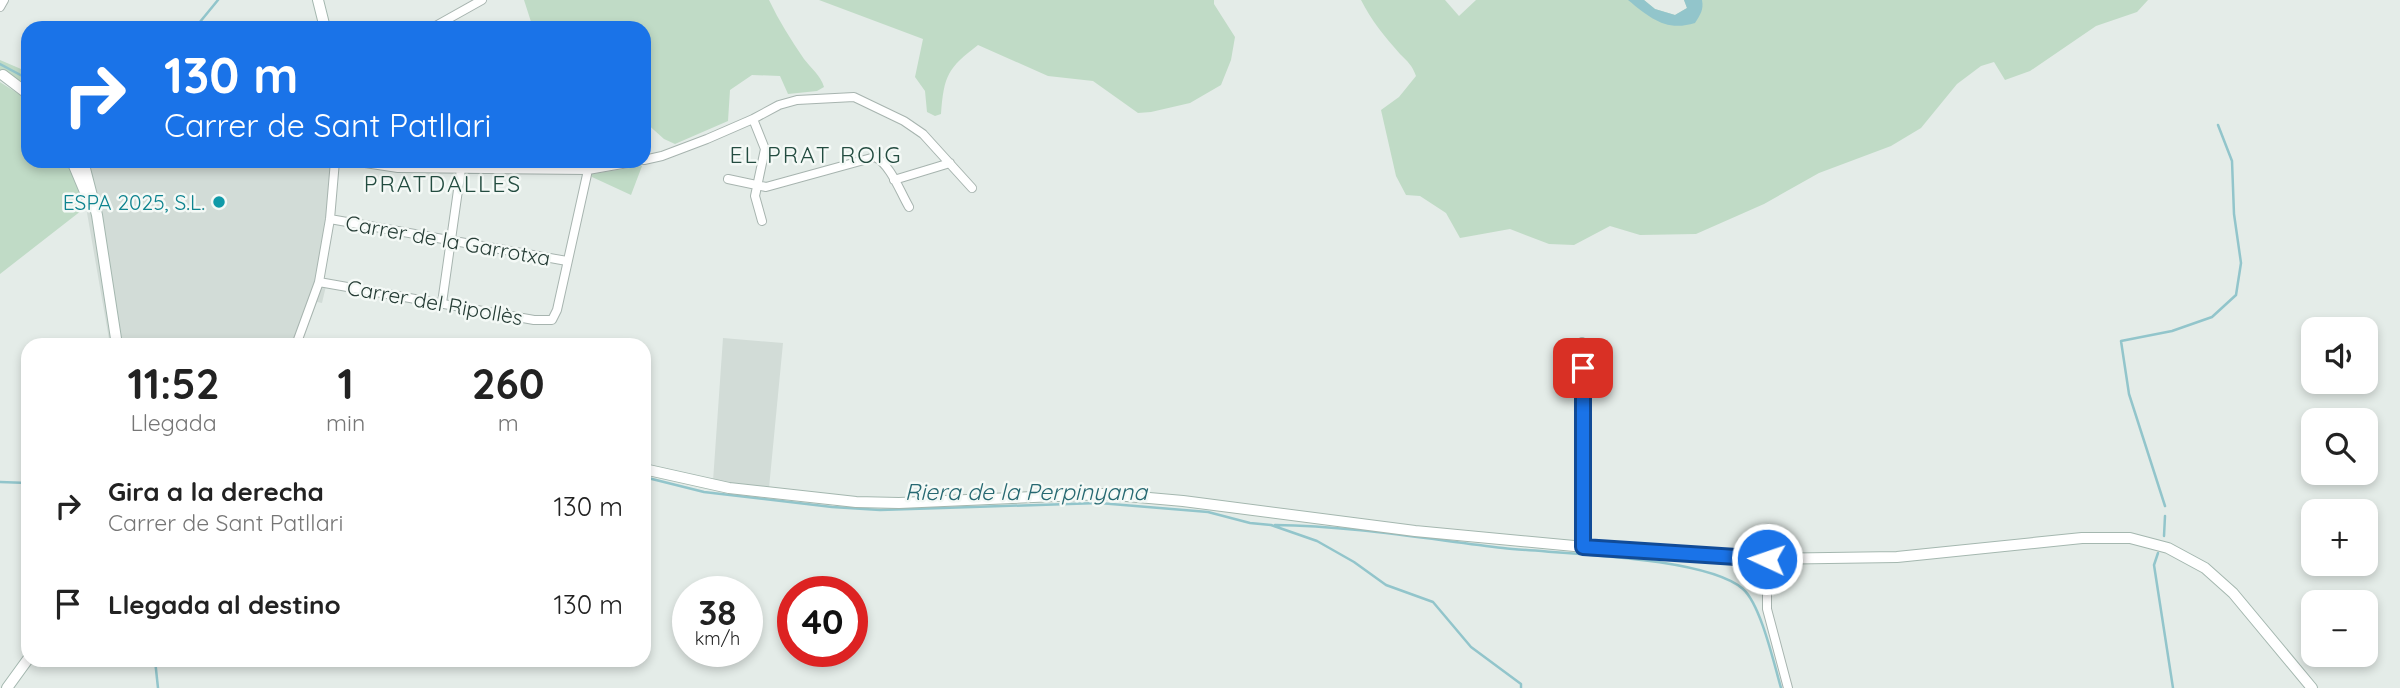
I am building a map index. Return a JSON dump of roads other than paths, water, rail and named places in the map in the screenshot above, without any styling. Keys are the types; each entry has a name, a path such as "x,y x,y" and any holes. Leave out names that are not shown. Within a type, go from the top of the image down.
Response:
{"street":[{"path":"0,7 4,0"},
{"path":"318,0 322,21"},
{"path":"444,21 482,0"},
{"path":"2,74 21,80"},
{"path":"2,74 21,89"},
{"path":"651,158 753,119 779,105 797,100 854,97 912,126 972,188"},
{"path":"753,119 765,149 755,196 762,221"},
{"path":"728,179 766,187 875,157 880,159 909,207"},
{"path":"894,180 950,163"},
{"path":"79,168 99,238"},
{"path":"87,168 97,215 116,338"},
{"path":"299,338 319,282 330,219 334,168"},
{"path":"430,168 599,168"},
{"path":"442,303 461,169"},
{"path":"567,261 588,170"},
{"name":"Carrer de la Garrotxa","path":"330,219 567,261"},
{"name":"Carrer del Ripollès","path":"319,282 534,320 552,320 558,310 567,261"},
{"path":"1583,342 1583,547"},
{"path":"651,471 729,488 856,502 899,503 1104,494 1183,501 1415,531 1583,547 1767,559 1896,557 2082,538 2118,537 2145,541 2189,557 2220,579 2312,688"},
{"path":"1767,559 1768,617 1788,688"},
{"path":"8,688 22,667"}],"water":[{"path":"1628,0 1644,0 1655,9 1675,15 1687,8 1684,0 1702,0 1702,7 1695,23 1675,26 1651,18"}],"waterway":[{"path":"201,21 218,0"},
{"path":"0,64 21,75"},
{"path":"2165,506 2129,394 2121,341 2172,331 2212,317 2236,295 2241,263 2234,214 2232,161 2218,125"},
{"name":"Riera de la Perpinyana","path":"651,479 704,492 832,507 880,510 1099,503 1208,512 1250,523 1271,525 1317,541 1354,562 1386,585 1433,602 1471,647 1521,684 1521,688"},
{"name":"Riera de la Perpinyana","path":"0,482 21,483"},
{"path":"2164,536 2165,516"},
{"path":"1275,525 1361,530 1503,548 1629,558 1665,563 1724,578 1743,589 1756,608 1781,688"},
{"path":"2158,553 2154,565 2173,688"},
{"path":"156,667 158,688"}],"place":[{"name":"ESPA 2025, S.L.","path":"219,202"}],"district":[{"name":"EL PRAT ROIG","path":"816,154"},
{"name":"PRATDALLES","path":"443,183"}]}
